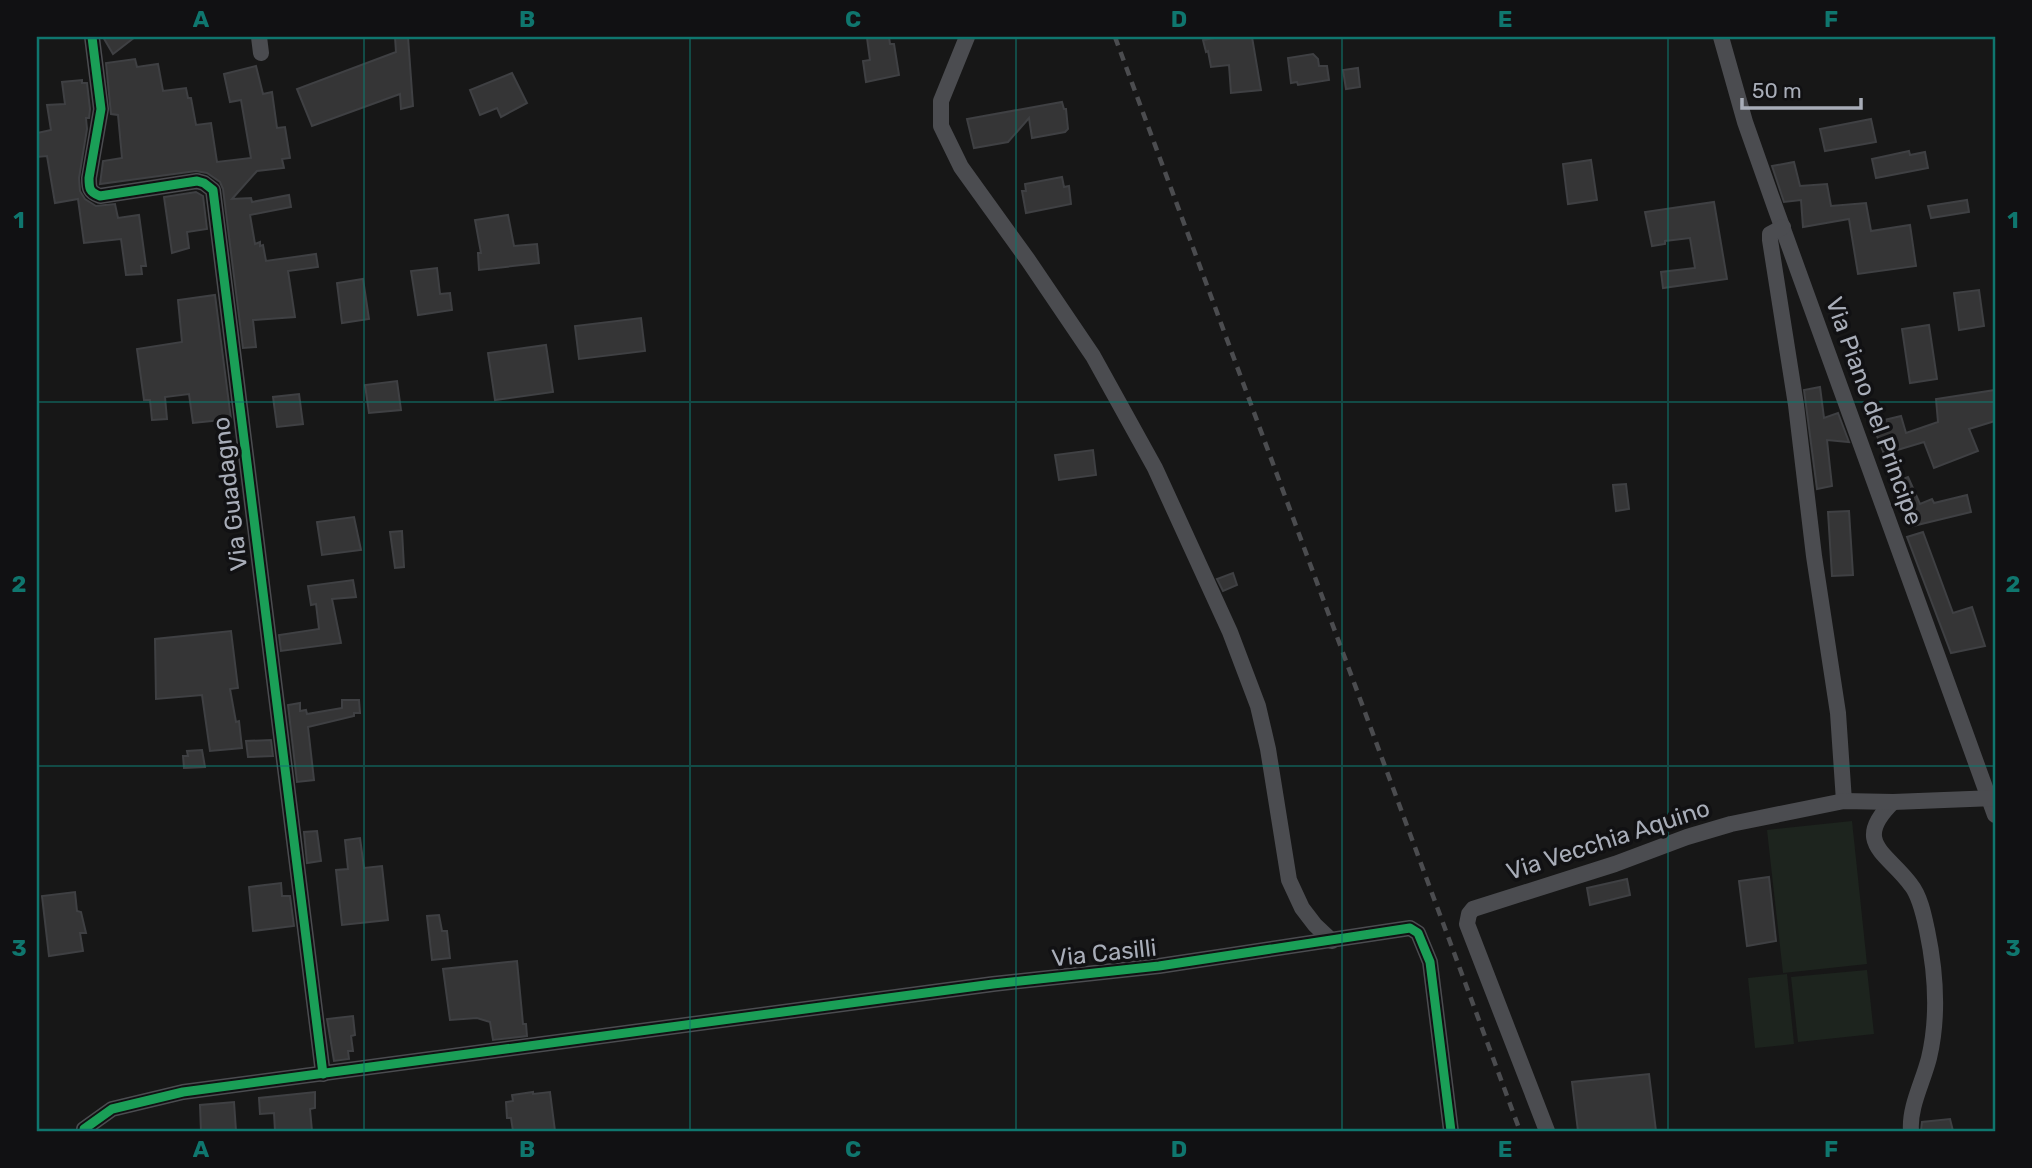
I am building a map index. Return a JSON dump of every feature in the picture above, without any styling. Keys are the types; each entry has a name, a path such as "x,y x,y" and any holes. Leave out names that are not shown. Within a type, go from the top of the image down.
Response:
{"street":[{"name":"Via Guadagno","path":"92,37 101,109 89,178 89,189 92,193 100,196 197,181 212,190 323,1074"},
{"path":"967,37 942,101 941,126 961,167 1093,356 1155,468 1230,632 1258,706 1268,749 1289,880 1302,908 1332,941"},
{"name":"Via Piano del Principe","path":"1721,37 1745,122 1993,804"},
{"path":"1783,227 1770,234 1770,240 1796,405 1814,556 1838,713 1844,801"},
{"name":"Via Vecchia Aquino","path":"1547,1131 1467,923 1473,909 1615,864 1687,836 1731,824 1844,801 1993,804"},
{"path":"1893,802 1875,823 1874,834 1878,849 1912,885 1917,896 1927,930 1937,1005 1935,1030 1911,1116 1911,1131"},
{"name":"Via Casilli","path":"85,1131 84,1129 113,1109 171,1095 979,986 1159,967 1410,928 1418,933 1430,962 1451,1131"}],"shaded area":[{"path":"1852,821 1867,964 1783,973 1767,830"},
{"path":"1867,970 1874,1034 1798,1042 1791,977"},
{"path":"1787,974 1794,1044 1755,1048 1748,978"}],"building":[{"path":"103,37 135,37 113,54"},
{"path":"395,37 408,37 413,106 401,109 400,94 312,126 297,89 396,52"},
{"path":"889,37 890,44 894,44 899,75 866,82 863,61 870,60 867,38"},
{"path":"1252,37 1261,90 1231,93 1229,65 1211,67 1203,40"},
{"path":"1313,54 1318,59 1319,66 1327,66 1329,80 1298,85 1297,82 1291,83 1288,58"},
{"path":"135,59 137,67 158,64 163,91 186,88 188,98 191,98 196,125 211,123 217,162 251,158 241,100 230,102 224,74 256,66 263,94 272,92 277,128 285,127 290,158 282,159 284,168 257,171 232,199 251,198 252,202 289,195 291,207 250,215 255,244 260,242 260,246 263,245 266,261 316,254 318,267 288,271 295,317 253,320 256,347 243,348 220,182 207,173 196,171 100,184 103,161 122,158 118,115 111,114 106,63"},
{"path":"1358,68 1360,87 1346,89 1343,70"},
{"path":"512,73 527,103 501,117 497,108 480,115 470,90"},
{"path":"82,80 82,83 87,83 90,109 89,118 86,118 80,191 85,199 96,206 115,204 118,218 139,215 146,266 141,266 142,274 126,275 121,239 84,243 78,199 55,203 47,156 37,157 37,133 51,130 47,105 65,104 62,82"},
{"path":"1062,102 1066,109 1068,129 1065,132 1032,138 1029,118 1008,142 974,148 967,119"},
{"path":"1871,119 1876,142 1825,151 1820,129"},
{"path":"1909,151 1910,155 1925,152 1928,168 1876,178 1872,159"},
{"path":"1591,160 1597,200 1568,204 1563,164"},
{"path":"1794,162 1800,186 1827,184 1831,206 1866,203 1871,231 1910,225 1916,266 1858,274 1849,219 1803,227 1801,200 1784,202 1772,166"},
{"path":"1062,177 1064,187 1069,186 1071,204 1026,213 1022,191 1026,191 1025,184"},
{"path":"196,192 203,196 207,229 187,232 189,248 172,253 164,197"},
{"path":"1967,200 1969,212 1931,218 1928,206"},
{"path":"1714,202 1727,279 1663,288 1661,272 1695,268 1690,238 1665,241 1665,244 1652,246 1645,212"},
{"path":"508,215 514,246 537,244 539,263 479,270 478,253 481,253 475,220"},
{"path":"437,268 440,294 450,293 452,310 418,315 411,271"},
{"path":"363,279 369,319 342,323 337,283"},
{"path":"1979,290 1984,326 1959,330 1954,293"},
{"path":"215,295 231,419 193,423 189,394 165,397 167,419 152,420 150,400 144,400 137,349 182,342 178,300"},
{"path":"641,318 645,351 579,359 575,326"},
{"path":"1929,325 1937,379 1910,383 1902,329"},
{"path":"546,345 553,392 495,400 488,353"},
{"path":"397,381 401,410 369,413 365,385"},
{"path":"1820,387 1824,418 1838,413 1849,442 1827,440 1832,486 1817,489 1804,390"},
{"path":"1995,390 1995,421 1969,429 1978,451 1934,468 1924,442 1884,454 1872,423 1901,416 1906,433 1938,422 1936,399"},
{"path":"299,394 303,424 277,427 273,397"},
{"path":"1093,450 1096,475 1059,480 1055,455"},
{"path":"1908,477 1920,504 1932,499 1934,503 1967,495 1971,512 1913,526 1895,482"},
{"path":"1626,484 1629,509 1616,511 1613,485"},
{"path":"1849,511 1853,575 1832,576 1828,512"},
{"path":"354,517 361,550 322,555 317,522"},
{"path":"402,531 404,567 395,568 390,532"},
{"path":"1923,532 1953,613 1972,607 1985,646 1951,653 1907,537"},
{"path":"1233,573 1237,585 1223,591 1217,579"},
{"path":"353,580 356,597 332,599 341,643 281,651 279,635 319,629 316,604 311,605 308,586"},
{"path":"231,631 238,688 230,689 236,722 239,721 242,748 210,751 202,695 156,699 155,639"},
{"path":"342,700 359,700 360,713 308,727 314,780 297,782 288,705 300,703 300,711 306,710 307,714 342,708"},
{"path":"271,740 273,756 248,757 246,741"},
{"path":"202,750 205,767 184,768 183,756 188,756 187,751"},
{"path":"317,831 321,861 307,863 304,832"},
{"path":"360,838 364,868 382,866 388,920 342,925 336,870 348,869 345,840"},
{"path":"1769,877 1776,941 1747,946 1739,881"},
{"path":"1627,879 1630,895 1590,905 1587,888"},
{"path":"281,883 282,896 290,896 294,926 253,931 249,887"},
{"path":"75,892 77,911 81,912 86,933 80,933 83,951 49,956 42,896"},
{"path":"439,915 442,931 447,931 450,958 432,960 427,916"},
{"path":"517,961 523,1024 526,1024 527,1036 493,1040 490,1022 477,1018 450,1020 443,969"},
{"path":"353,1016 353,1051 348,1051 349,1059 334,1061 327,1019"},
{"path":"1649,1074 1656,1131 1578,1131 1572,1082"},
{"path":"315,1092 315,1108 310,1109 312,1131 275,1131 274,1113 260,1114 259,1098"},
{"path":"550,1092 555,1131 513,1131 511,1118 507,1118 506,1102 513,1101 512,1095"},
{"path":"234,1102 236,1131 201,1131 200,1105"},
{"path":"1950,1119 1953,1131 1921,1131 1922,1122"}],"railway":[{"path":"1115,37 1520,1131"}],"cycle path":[{"path":"92,37 101,109 89,178 92,191 100,196 197,181 213,190 323,1074"},
{"path":"84,1131 112,1109 183,1092 993,984 1159,966 1410,928 1418,933 1430,962 1451,1131"}]}
